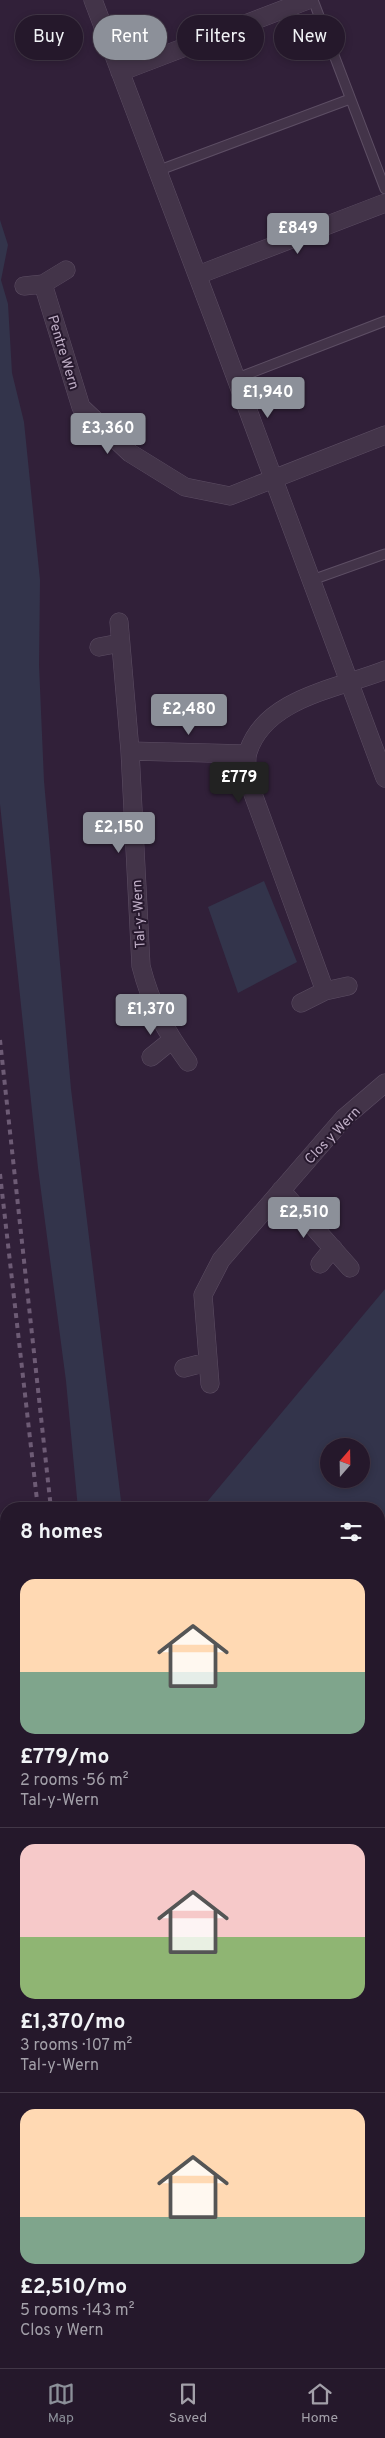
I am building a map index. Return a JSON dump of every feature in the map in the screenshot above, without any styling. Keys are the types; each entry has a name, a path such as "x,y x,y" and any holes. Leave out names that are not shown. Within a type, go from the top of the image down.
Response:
{"street":[{"path":"93,0 385,778"},
{"path":"120,72 306,1"},
{"path":"198,276 385,203"},
{"path":"24,286 43,284 66,270"},
{"name":"Pentre Wern","path":"43,284 80,406 130,453 185,487 230,496 385,436"},
{"name":"Tal-y-Wern","path":"119,622 130,751 141,966 149,998 172,1040 188,1062"},
{"path":"99,647 120,643"},
{"path":"325,991 249,783 247,754 261,725 297,700 350,684 385,670"},
{"path":"130,751 247,754"},
{"path":"301,1003 325,991 348,986"},
{"path":"151,1057 172,1040"},
{"name":"Clos y Wern","path":"210,1384 203,1295 221,1260 344,1118 385,1083"},
{"path":"281,1190 350,1268"},
{"path":"320,1264 333,1248"},
{"path":"184,1368 207,1362"}],"lane":[{"path":"306,1 350,99 385,189"},
{"path":"157,171 350,99"},
{"path":"235,379 385,321"},
{"path":"312,580 385,554"}],"shaded area":[{"path":"0,220 8,245 1,280 8,304 12,373 24,422 40,580 39,665 44,781 71,1089 121,1502 77,1502 66,1381 38,1168 0,804"},
{"path":"264,881 297,962 238,993 208,907"},
{"path":"385,1289 385,1502 207,1502"}],"railway":[{"path":"0,1040 50,1502"},
{"path":"0,1174 37,1502"}]}
